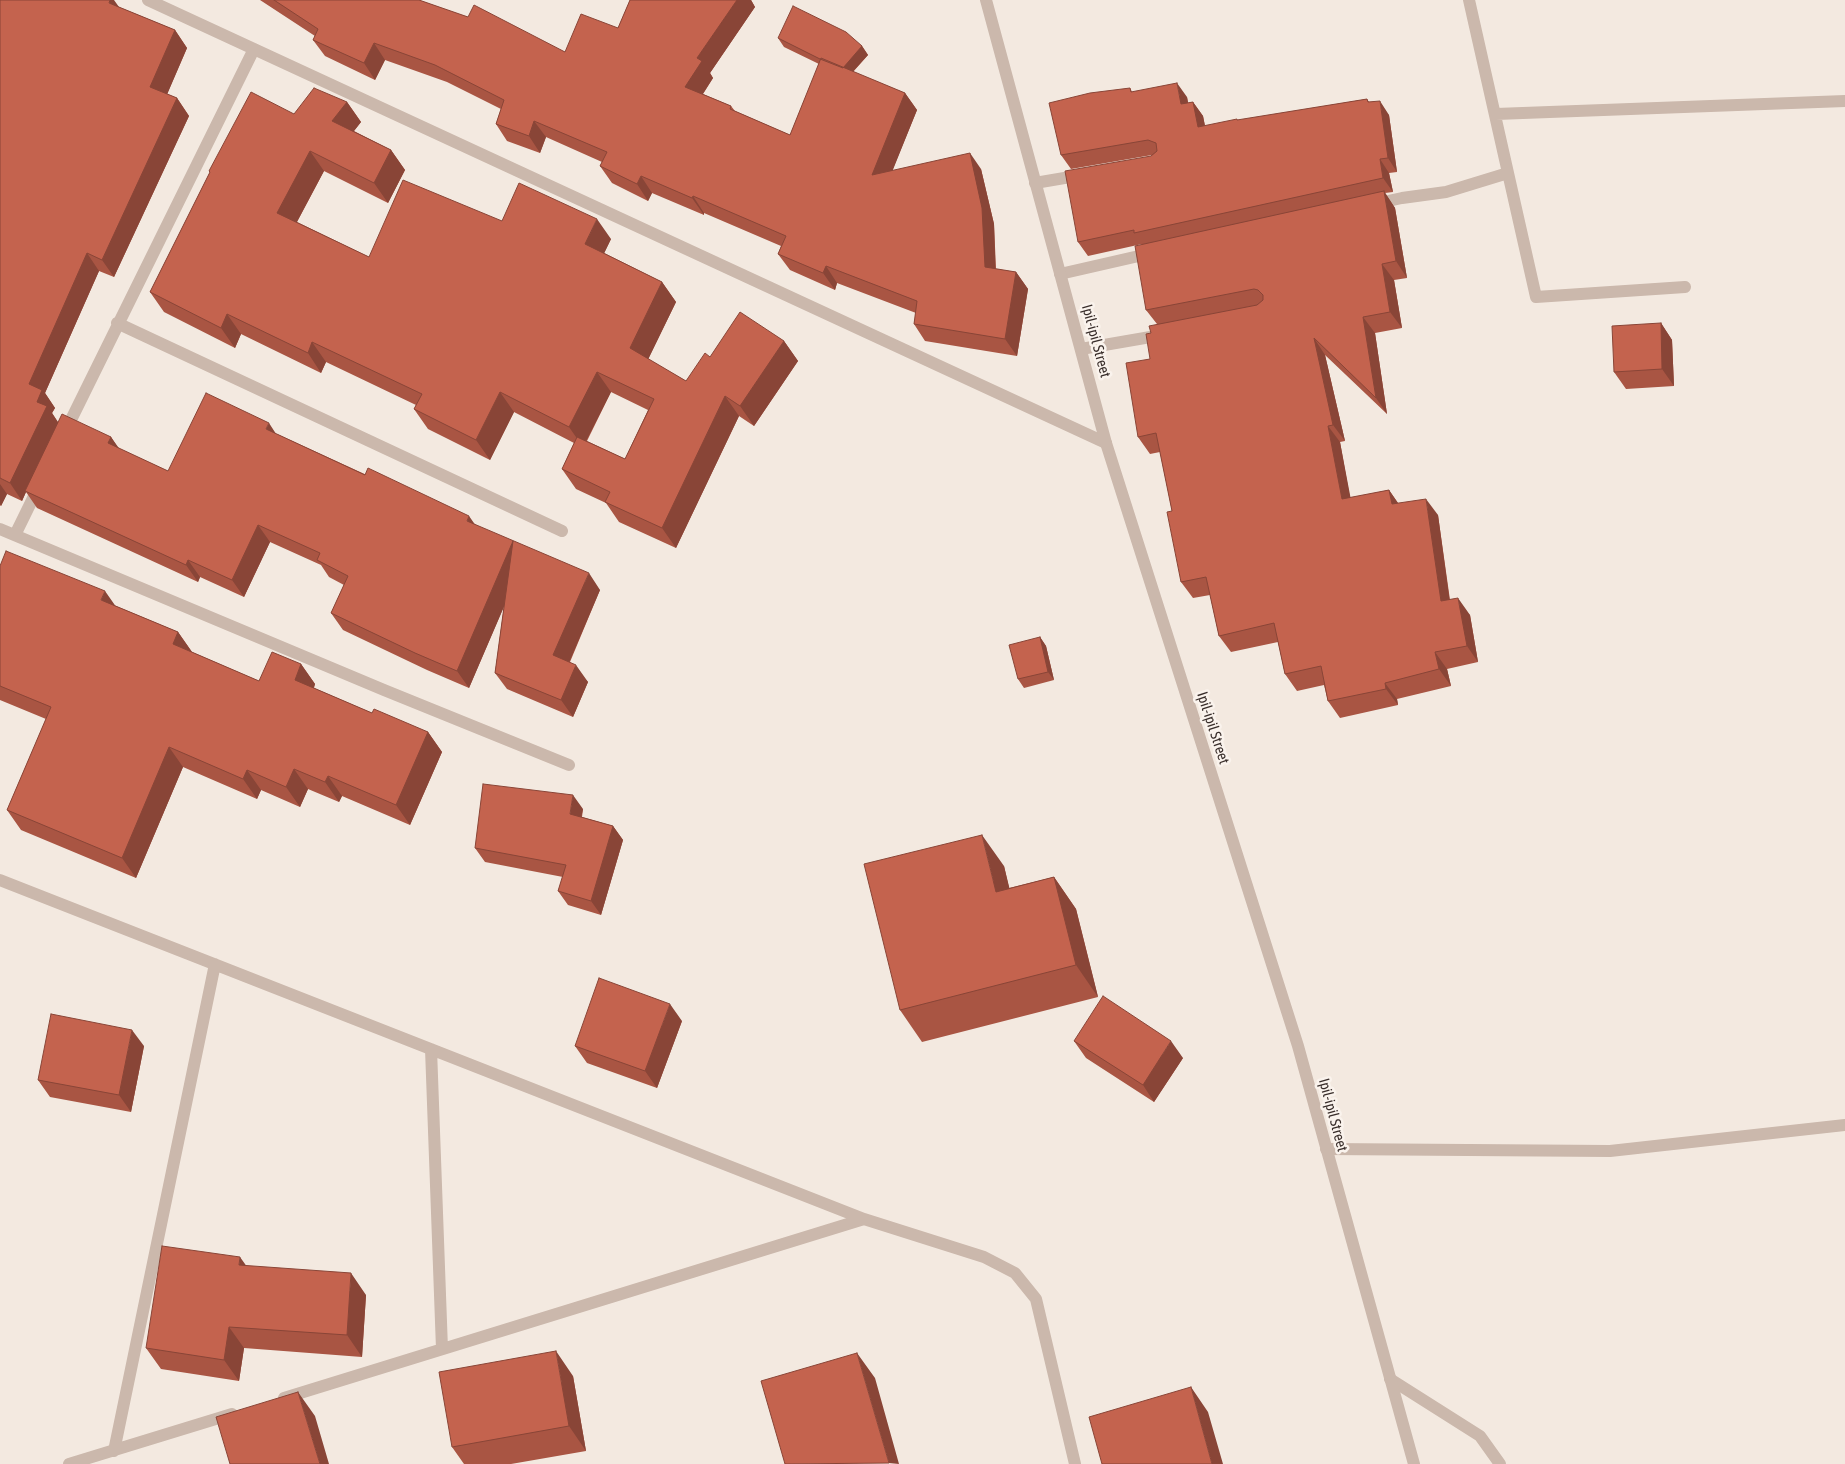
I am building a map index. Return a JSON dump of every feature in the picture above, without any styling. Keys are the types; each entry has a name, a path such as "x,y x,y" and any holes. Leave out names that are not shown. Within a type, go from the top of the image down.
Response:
{"street":[{"path":"148,0 1106,443"},
{"name":"Ipil-ipil Street","path":"986,0 1106,443 1292,1027 1414,1464"},
{"path":"1469,0 1536,297 1685,287"},
{"path":"58,447 117,323 254,49"},
{"path":"1496,114 1845,101"},
{"path":"1036,182 1092,173"},
{"path":"1362,207 1402,198 1446,192 1508,173"},
{"path":"1060,274 1168,250"},
{"path":"117,323 562,531"},
{"path":"1081,349 1176,332"},
{"path":"15,535 45,473"},
{"path":"0,529 384,690 569,765"},
{"path":"0,880 864,1219 984,1257 1015,1274 1036,1299 1075,1464"},
{"path":"114,1451 215,964"},
{"path":"431,1049 442,1349"},
{"path":"1326,1150 1610,1151 1845,1125"},
{"path":"274,1401 864,1219"},
{"path":"1390,1378 1480,1436 1500,1464"},
{"path":"69,1464 245,1410"}],"building":[{"path":"0,0 110,0 109,3 175,30 150,87 177,98 102,260 87,253 29,384 42,390 37,402 47,406 10,483 0,478"},
{"path":"274,0 419,0 468,17 474,5 565,52 581,14 618,28 630,0 737,0 697,58 702,61 685,87 731,106 730,109 790,135 821,58 905,93 872,175 970,153 982,208 985,267 1016,272 1005,339 914,324 917,301 826,266 823,273 778,254 786,236 641,176 637,184 600,166 607,152 534,121 529,136 496,124 504,100 435,65 374,43 364,63 313,40 318,29"},
{"path":"793,6 846,32 862,46 843,68 778,38"},
{"path":"1177,83 1181,104 1193,102 1198,127 1237,119 1367,99 1368,102 1380,101 1388,158 1380,159 1383,178 1134,233 1134,230 1078,242 1065,171 1151,156 1157,151 1156,143 1148,140 1061,155 1049,103 1090,93 1130,88 1131,92"},
{"path":"314,88 347,102 332,121 391,150 374,183 310,151 277,213 369,257 403,180 502,221 519,183 597,219 585,244 662,282 630,348 686,381 705,353 710,357 740,312 784,341 740,406 725,396 662,528 605,502 610,492 562,469 577,437 625,459 654,399 597,372 569,427 500,392 476,440 414,409 422,394 312,342 308,353 227,314 221,328 150,292 209,171 251,92 294,114"},
{"path":"1384,191 1396,261 1382,264 1390,312 1363,317 1376,398 1314,338 1333,425 1328,426 1342,499 1389,490 1392,504 1426,499 1441,601 1458,598 1467,646 1435,652 1439,669 1385,683 1386,689 1328,701 1321,666 1285,674 1274,623 1219,636 1206,577 1181,582 1167,512 1172,511 1156,433 1138,437 1126,363 1150,359 1146,334 1151,333 1149,326 1257,305 1263,300 1263,295 1254,289 1146,310 1135,246"},
{"path":"1661,323 1662,369 1614,372 1612,326"},
{"path":"206,393 269,423 266,429 365,475 368,468 469,516 467,521 589,573 553,655 576,665 561,700 495,673 513,541 457,671 331,613 348,576 317,560 320,553 258,525 232,580 188,560 186,565 25,491 62,414 111,437 108,443 168,471"},
{"path":"6,551 105,591 101,600 178,632 173,644 259,681 272,652 301,664 295,680 372,713 374,709 428,732 396,805 328,776 325,782 294,769 286,787 247,770 243,779 169,747 122,858 7,810 51,707 0,686 0,566"},
{"path":"1040,637 1048,672 1018,679 1009,645"},
{"path":"483,784 573,795 570,814 613,826 591,901 558,891 566,865 475,848"},
{"path":"982,835 996,892 1054,877 1076,965 900,1010 864,864"},
{"path":"599,978 670,1004 645,1071 575,1046"},
{"path":"1103,996 1171,1041 1143,1085 1074,1041"},
{"path":"51,1014 132,1030 119,1095 38,1080"},
{"path":"162,1246 240,1257 239,1265 351,1273 347,1335 229,1327 224,1360 146,1348"},
{"path":"556,1351 569,1426 452,1447 439,1372"},
{"path":"857,1353 889,1463 785,1464 761,1381"},
{"path":"1191,1387 1212,1464 1102,1464 1089,1417"},
{"path":"298,1392 320,1464 230,1464 216,1417"}]}
